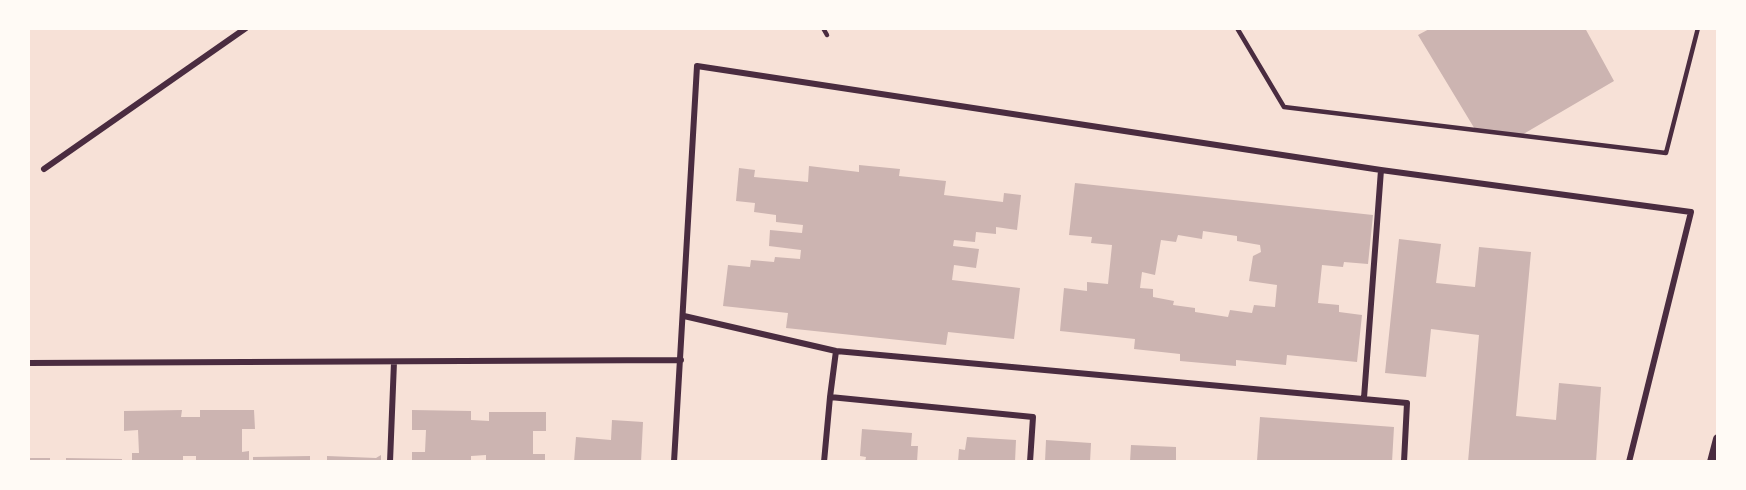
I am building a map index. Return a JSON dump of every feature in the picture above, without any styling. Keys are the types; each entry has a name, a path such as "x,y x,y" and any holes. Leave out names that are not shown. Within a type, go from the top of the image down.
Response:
{"street":[{"path":"44,169 246,28"},
{"path":"674,462 697,66 1381,170 1690,212 1629,462"},
{"path":"1364,398 1381,170"},
{"path":"684,316 836,351 1407,403 1404,462"},
{"path":"824,462 836,351"},
{"path":"28,363 681,360"},
{"path":"390,462 394,362"},
{"path":"830,397 1033,417 1030,462"},
{"path":"1712,462 1718,439"}],"lane":[{"path":"823,28 827,35"},
{"path":"1237,28 1284,107 1666,153 1698,28"}],"building":[{"path":"1431,28 1585,28 1614,81 1520,136 1476,131 1418,35"},
{"path":"859,165 900,169 899,176 946,181 944,195 1003,202 1004,193 1021,195 1017,230 996,227 996,234 976,232 975,242 954,240 953,246 979,249 976,268 954,265 952,280 1020,288 1014,339 948,332 946,345 786,328 788,313 723,306 728,265 750,267 751,260 774,262 775,257 800,259 801,250 769,246 770,230 802,233 803,225 776,222 776,215 754,212 755,203 736,201 739,168 755,170 754,177 808,182 809,166 859,172"},
{"path":"1075,183 1373,215 1368,264 1344,262 1343,267 1322,265 1318,303 1339,305 1339,312 1362,315 1357,362 1287,355 1286,365 1236,360 1236,366 1180,361 1180,354 1134,349 1135,339 1060,331 1064,288 1087,291 1087,282 1108,284 1112,245 1091,243 1092,237 1069,235","holes":["1203,231 1237,236 1237,241 1260,245 1261,252 1253,256 1249,281 1277,285 1275,307 1254,305 1252,313 1230,310 1228,317 1195,312 1195,308 1173,305 1174,301 1153,297 1153,289 1140,288 1142,272 1155,275 1161,240 1176,242 1178,235 1202,239"]},
{"path":"1399,239 1441,244 1436,283 1475,287 1479,247 1531,252 1516,416 1556,420 1559,383 1601,387 1596,462 1468,462 1479,335 1431,329 1426,377 1385,373"},
{"path":"182,410 181,417 200,417 200,410 254,410 255,429 242,429 242,452 249,451 249,462 196,462 196,456 183,456 183,462 132,462 132,453 139,453 138,430 124,431 124,411"},
{"path":"412,410 471,411 471,420 489,421 489,412 546,412 546,431 533,431 533,454 545,454 545,462 486,462 486,455 471,456 471,462 412,462 412,452 425,452 426,430 412,430"},
{"path":"1260,417 1394,427 1392,462 1257,461"},
{"path":"612,420 643,422 641,462 574,462 576,437 611,440"},
{"path":"862,429 912,433 911,446 918,446 917,462 865,462 866,457 860,456"},
{"path":"967,437 1016,440 1015,462 958,462 959,449 965,450"},
{"path":"1046,440 1091,443 1090,462 1045,462"},
{"path":"1131,445 1176,447 1176,462 1130,462"},
{"path":"381,455 381,462 327,462 327,456 376,458"},
{"path":"310,456 310,462 253,462 253,457"},
{"path":"28,458 50,458 50,462 28,462"},
{"path":"66,458 122,459 122,462 66,462"}]}
